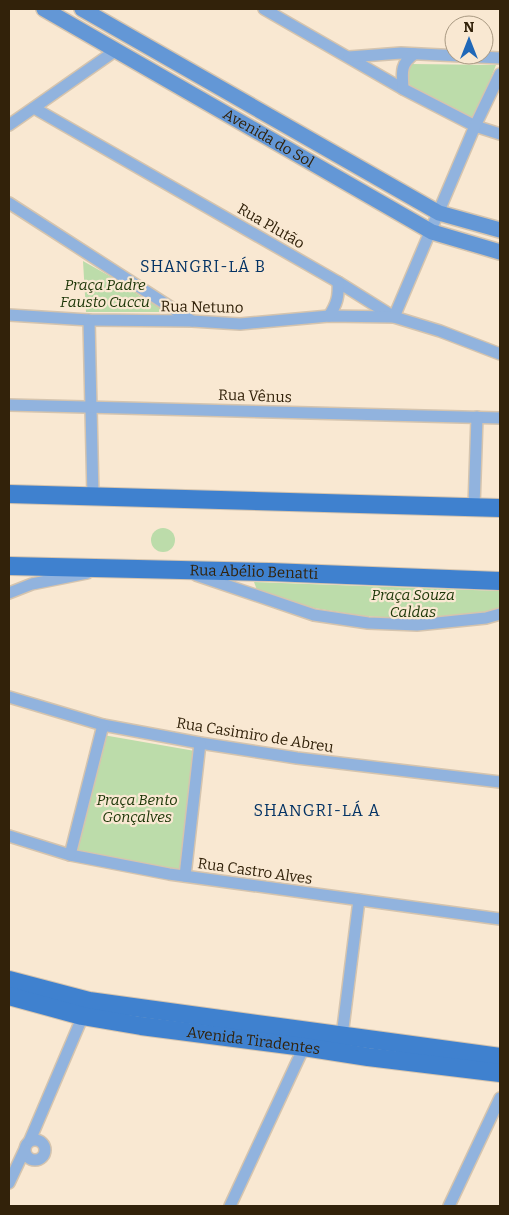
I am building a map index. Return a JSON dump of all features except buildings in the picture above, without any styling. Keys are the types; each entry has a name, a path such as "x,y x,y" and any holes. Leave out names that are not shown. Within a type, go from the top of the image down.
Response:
{"main road":[{"path":"9,494 500,508"},
{"name":"Rua Abélio Benatti","path":"9,566 500,581"},
{"name":"Avenida Tiradentes","path":"9,980 141,1026 215,1036 219,1027 227,1027 287,1035 368,1057 500,1072"},
{"name":"Avenida Tiradentes","path":"9,996 303,1039 342,1036 500,1057"}],"street":[{"name":"Avenida do Sol","path":"44,9 432,232 500,252"},
{"name":"Avenida do Sol","path":"82,9 439,213 500,230"},
{"path":"264,9 404,89 475,126 500,134"},
{"path":"9,125 116,51"},
{"path":"348,57 414,54 500,58"},
{"path":"404,89 403,67 406,59 414,54"},
{"path":"157,74 168,59"},
{"path":"394,317 432,232 475,126 500,74"},
{"name":"Rua Plutão","path":"34,108 338,282 394,317 440,331 500,354"},
{"path":"9,203 192,320"},
{"path":"329,316 336,305 339,294 338,282"},
{"name":"Rua Netuno","path":"9,315 88,320 192,320 240,324 329,316 394,317"},
{"path":"88,320 93,496"},
{"name":"Rua Vênus","path":"9,405 500,418"},
{"path":"474,507 477,417"},
{"path":"9,593 32,584 109,569"},
{"path":"182,570 314,615 368,623 417,624 486,618 500,614"},
{"name":"Rua Casimiro de Abreu","path":"9,697 103,725 200,743 297,758 500,782"},
{"path":"70,855 103,725"},
{"path":"185,876 200,743"},
{"name":"Rua Castro Alves","path":"9,836 70,855 185,876 500,919"},
{"path":"342,1036 359,900"},
{"path":"9,1183 12,1168 24,1151 25,1145 30,1140 86,1008"},
{"path":"230,1206 303,1039"},
{"path":"449,1206 500,1098"},
{"path":"24,1151 27,1157 35,1160 44,1154 45,1147 40,1141 30,1140"}],"green space":[{"path":"411,64 496,65 474,120 411,86 407,82 407,68"},
{"name":"Praça Padre Fausto Cuccu","path":"83,261 158,305 161,309 160,312 86,312"},
{"path":"163,528 171,532 175,540 171,548 163,552 155,548 151,540 155,532"},
{"name":"Praça Souza Caldas","path":"254,582 500,591 500,608 485,613 415,619 364,616 314,608 257,590"},
{"name":"Praça Bento Gonçalves","path":"103,735 195,751 181,871 74,853"}],"district":[{"name":"SHANGRI-LÁ B","path":"203,266"},
{"name":"SHANGRI-LÁ A","path":"317,810"}]}
